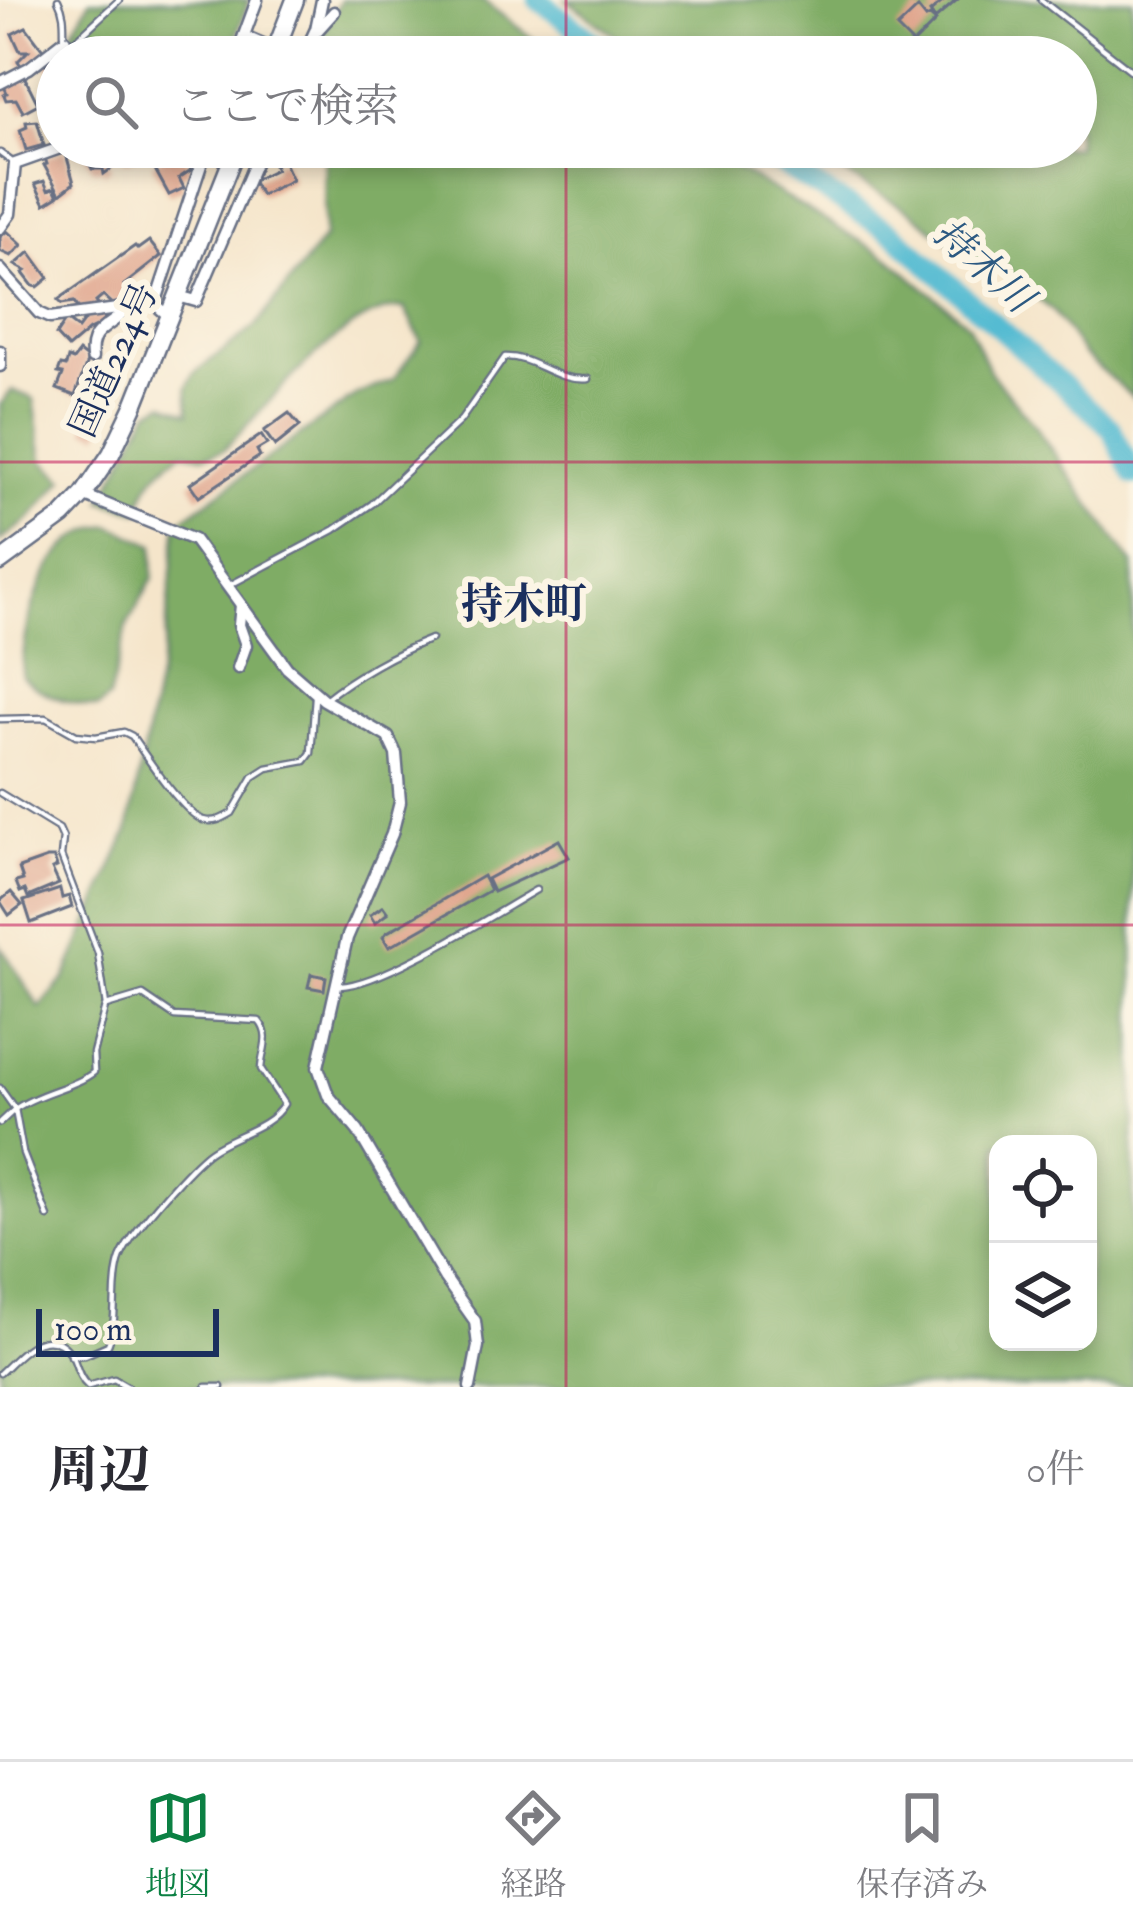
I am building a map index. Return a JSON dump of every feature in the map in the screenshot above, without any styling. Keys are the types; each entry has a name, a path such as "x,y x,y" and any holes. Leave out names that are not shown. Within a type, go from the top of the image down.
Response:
{"highway":[{"path":"281,36 295,0"},
{"name":"国道224号","path":"0,562 40,536 83,495 111,454 163,310 178,296 229,168"}],"street":[{"path":"312,36 322,0"},
{"path":"244,36 252,2"},
{"path":"312,36 334,12"},
{"path":"0,83 36,63"},
{"path":"0,229 10,214 15,164 36,156"},
{"path":"0,269 39,313 50,318 131,306 163,310 201,168"},
{"path":"178,296 196,301 253,168"},
{"path":"92,358 94,334 131,306"},
{"path":"0,351 0,366"},
{"path":"83,495 194,540 287,668 319,696 388,736 397,754 400,802 392,834 347,938 318,1067 328,1095 358,1131 475,1321 478,1346 470,1387"},
{"path":"238,668 246,645 239,625 241,604"}],"lane":[{"path":"58,0 68,28 66,36"},
{"path":"80,36 119,0"},
{"path":"1041,0 1087,36"},
{"path":"1097,44 1133,72"},
{"path":"0,153 15,164"},
{"path":"228,586 334,530 372,504 461,420 505,357 516,356 571,380 588,379"},
{"path":"0,719 46,718 76,735 124,732 197,818 209,821 232,813 253,777 267,768 304,761 311,753 319,696 431,640"},
{"path":"0,793 58,829 63,838 61,856 98,953 106,1006 93,1053 94,1072 37,1093 0,1123"},
{"path":"334,986 361,983 536,890"},
{"path":"71,1356 108,1345 115,1328 119,1262 127,1241 206,1154 276,1116 284,1104 261,1069 266,1044 265,1028 259,1021 174,1016 143,995 106,1006"},
{"path":"0,1088 15,1109 28,1169 48,1217"},
{"path":"0,1373 25,1347 44,1341 57,1344 71,1356 88,1386 114,1379 128,1387"},
{"path":"206,1387 221,1387"}],"green space":[{"path":"90,0 249,0 236,36 69,36"},
{"path":"341,0 482,0 529,36 322,36"},
{"path":"567,0 1133,0 1133,398 1083,354 1053,311 1016,281 1004,263 970,259 911,212 835,168 1097,168 1097,36 616,36"},
{"path":"325,168 735,168 888,257 968,324 990,372 1031,421 1133,564 1133,1387 0,1387 0,945 40,1008 65,978 128,831 165,642 177,523 356,395 393,380 421,341 404,308 381,311 357,323 307,362 224,450 203,456 182,452 166,465 148,485 139,512 102,501 149,411 164,403 189,413 187,387 194,373 255,327 324,238"},
{"path":"12,390 34,399 43,460 64,479 29,520 0,541 0,405"},
{"path":"110,525 154,545 153,578 128,623 109,698 98,708 47,694 22,676 27,630 42,582 69,544"}],"building":[{"path":"945,0 957,0 935,19 930,12"},
{"path":"918,8 936,21 921,36 905,36 897,28"},
{"path":"26,27 36,40 36,58 22,67 18,61 28,51 20,51 12,34"},
{"path":"23,74 36,105 23,112 16,99 6,100 4,86"},
{"path":"36,121 36,147 26,150 20,130 27,127 26,122"},
{"path":"46,168 70,168 74,183 60,194"},
{"path":"154,168 190,168 179,178 184,188 169,195"},
{"path":"287,168 292,180 261,195 252,181"},
{"path":"44,181 58,196 45,204 35,184"},
{"path":"7,231 22,245 11,256 0,251 0,237"},
{"path":"149,241 161,256 124,285 135,299 112,304 103,296 96,302 99,306 80,310 74,302 58,300 135,246 138,249"},
{"path":"30,252 49,278 38,287 15,265"},
{"path":"107,315 110,320 68,348 56,335 66,320 78,329 86,318"},
{"path":"79,352 88,359 75,396 57,389 63,374 58,373"},
{"path":"94,376 112,381 104,408 87,403"},
{"path":"92,409 107,414 100,435 85,430"},
{"path":"289,413 300,426 275,446 264,431"},
{"path":"261,435 267,444 257,450 260,456 199,497 190,484"},
{"path":"559,840 569,857 493,892 487,879"},
{"path":"54,858 57,867 52,869 59,884 28,897 25,890 20,892 19,868"},
{"path":"483,876 490,890 389,947 383,937 386,933"},
{"path":"60,889 62,898 69,896 72,907 31,923 24,901"},
{"path":"11,892 22,905 9,915 0,901"},
{"path":"383,906 388,913 375,923 370,915"},
{"path":"311,974 326,977 324,990 308,987"}],"waterway":[{"name":"持木川","path":"538,0 587,36"},
{"name":"持木川","path":"786,168 894,234 1111,428 1133,475"}],"district":[{"name":"持木町","path":"524,605"}]}
